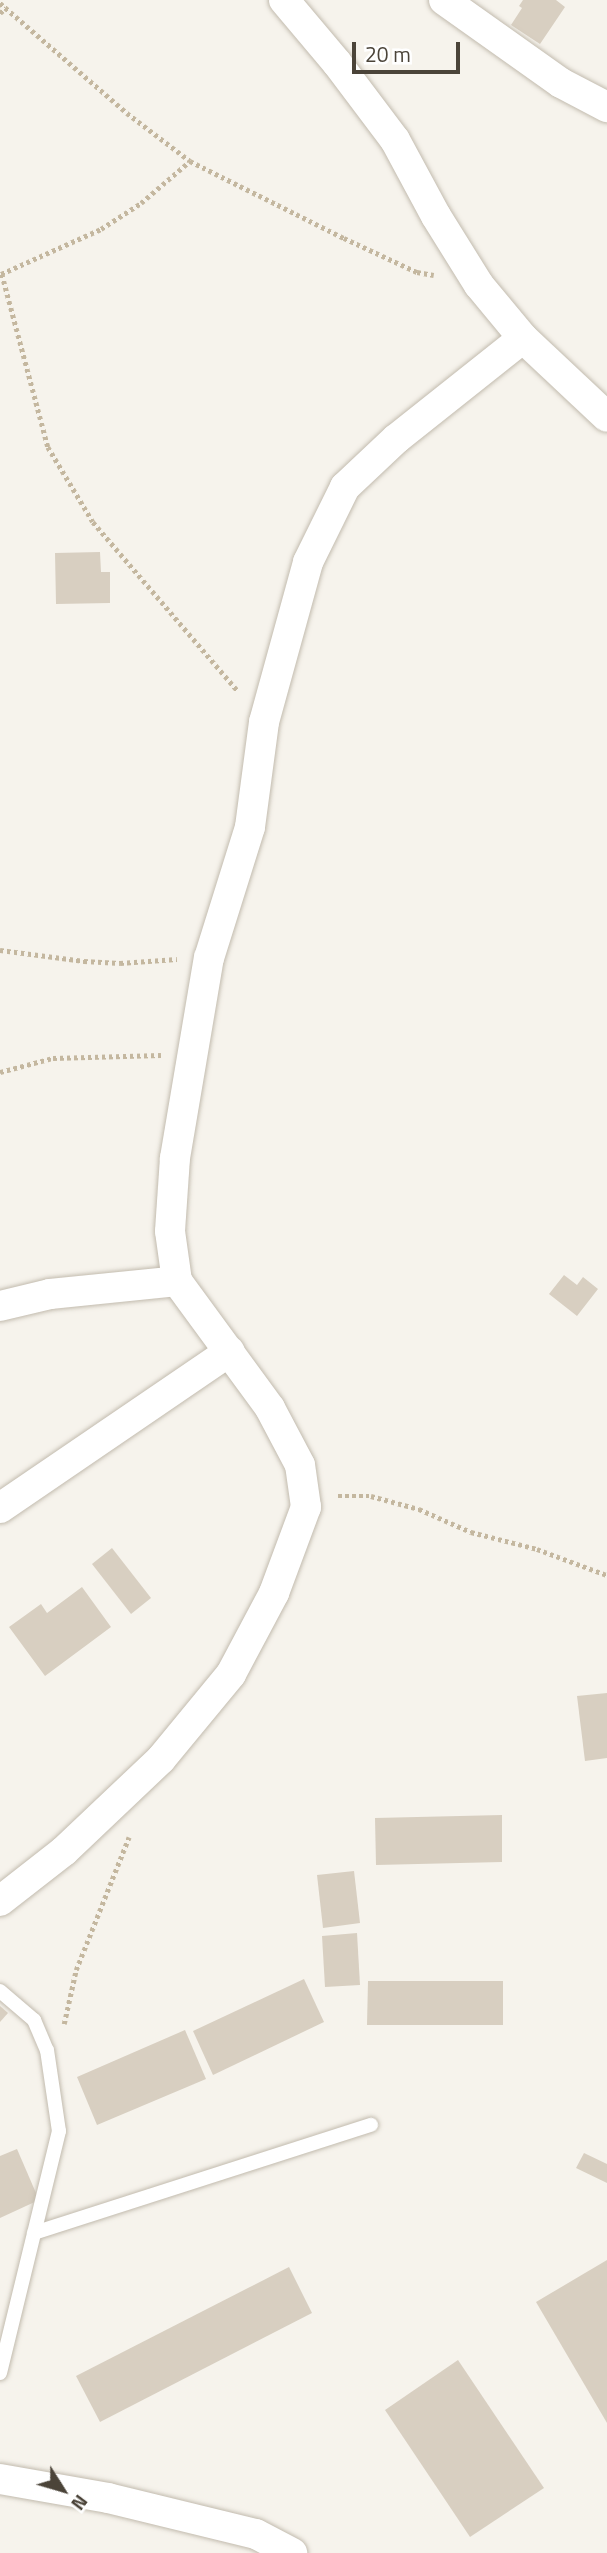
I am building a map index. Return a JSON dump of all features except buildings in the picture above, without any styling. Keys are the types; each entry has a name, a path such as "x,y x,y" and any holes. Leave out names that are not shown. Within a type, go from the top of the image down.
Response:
{"street":[{"path":"284,0 337,63 395,140 479,285 523,338 607,416"},
{"path":"444,0 561,83 607,107"},
{"path":"0,1900 64,1851 161,1759 230,1674 274,1592 306,1507 300,1465 270,1408 177,1281 170,1231 175,1158 209,958 250,827 264,722 309,562 345,486 407,430 523,338"},
{"path":"0,1306 50,1294 177,1281"},
{"path":"0,1508 230,1351"},
{"path":"0,2479 108,2498 256,2534 292,2553"}],"lane":[{"path":"0,1991 34,2020 47,2050 59,2131 0,2373"},
{"path":"34,2233 260,2163 371,2125"}],"path":[{"path":"0,3 127,113 190,161 283,209 417,272 479,285"},
{"path":"0,13 6,8"},
{"path":"190,161 141,203 102,229 1,274 48,447 93,522 264,722"},
{"path":"0,950 120,963 209,958"},
{"path":"0,1072 53,1058 193,1055"},
{"path":"306,1507 340,1495 371,1496 419,1509 471,1532 537,1549 607,1575"},
{"path":"51,2080 76,1970 133,1825"}]}
